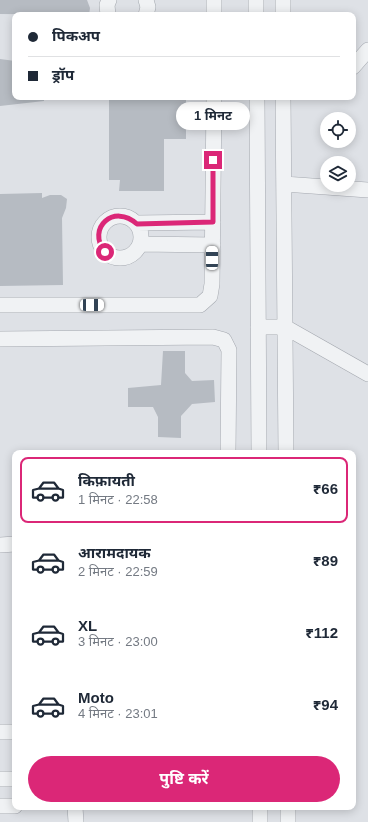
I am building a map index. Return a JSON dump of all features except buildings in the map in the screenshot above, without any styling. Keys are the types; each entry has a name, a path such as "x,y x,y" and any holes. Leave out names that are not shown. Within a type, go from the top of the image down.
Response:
{"street":[{"path":"108,12 107,5 109,0"},
{"path":"146,0 148,7 147,12"},
{"path":"214,0 214,12"},
{"path":"256,0 256,12"},
{"path":"283,0 283,12"},
{"path":"356,64 368,50"},
{"path":"0,305 200,305 210,296 212,284 213,245 214,100"},
{"path":"257,100 259,450"},
{"path":"283,100 286,450"},
{"path":"284,184 368,190"},
{"path":"118,215 132,219 140,230 140,244 132,255 125,258 111,256 105,252 98,240 101,226 111,217 118,215"},
{"path":"137,224 213,222"},
{"path":"140,244 213,245"},
{"path":"258,327 285,327 368,374"},
{"path":"0,339 214,337 224,340 229,350 228,450"},
{"path":"0,544 12,544"},
{"path":"0,732 12,732"},
{"path":"0,779 12,779"},
{"path":"0,806 12,806"},
{"path":"75,810 76,822"},
{"path":"260,810 260,822"},
{"path":"288,810 288,822"}],"route":[{"path":"105,252 98,240 101,226 111,217 118,215 132,219 137,224 213,222 213,160"}]}
